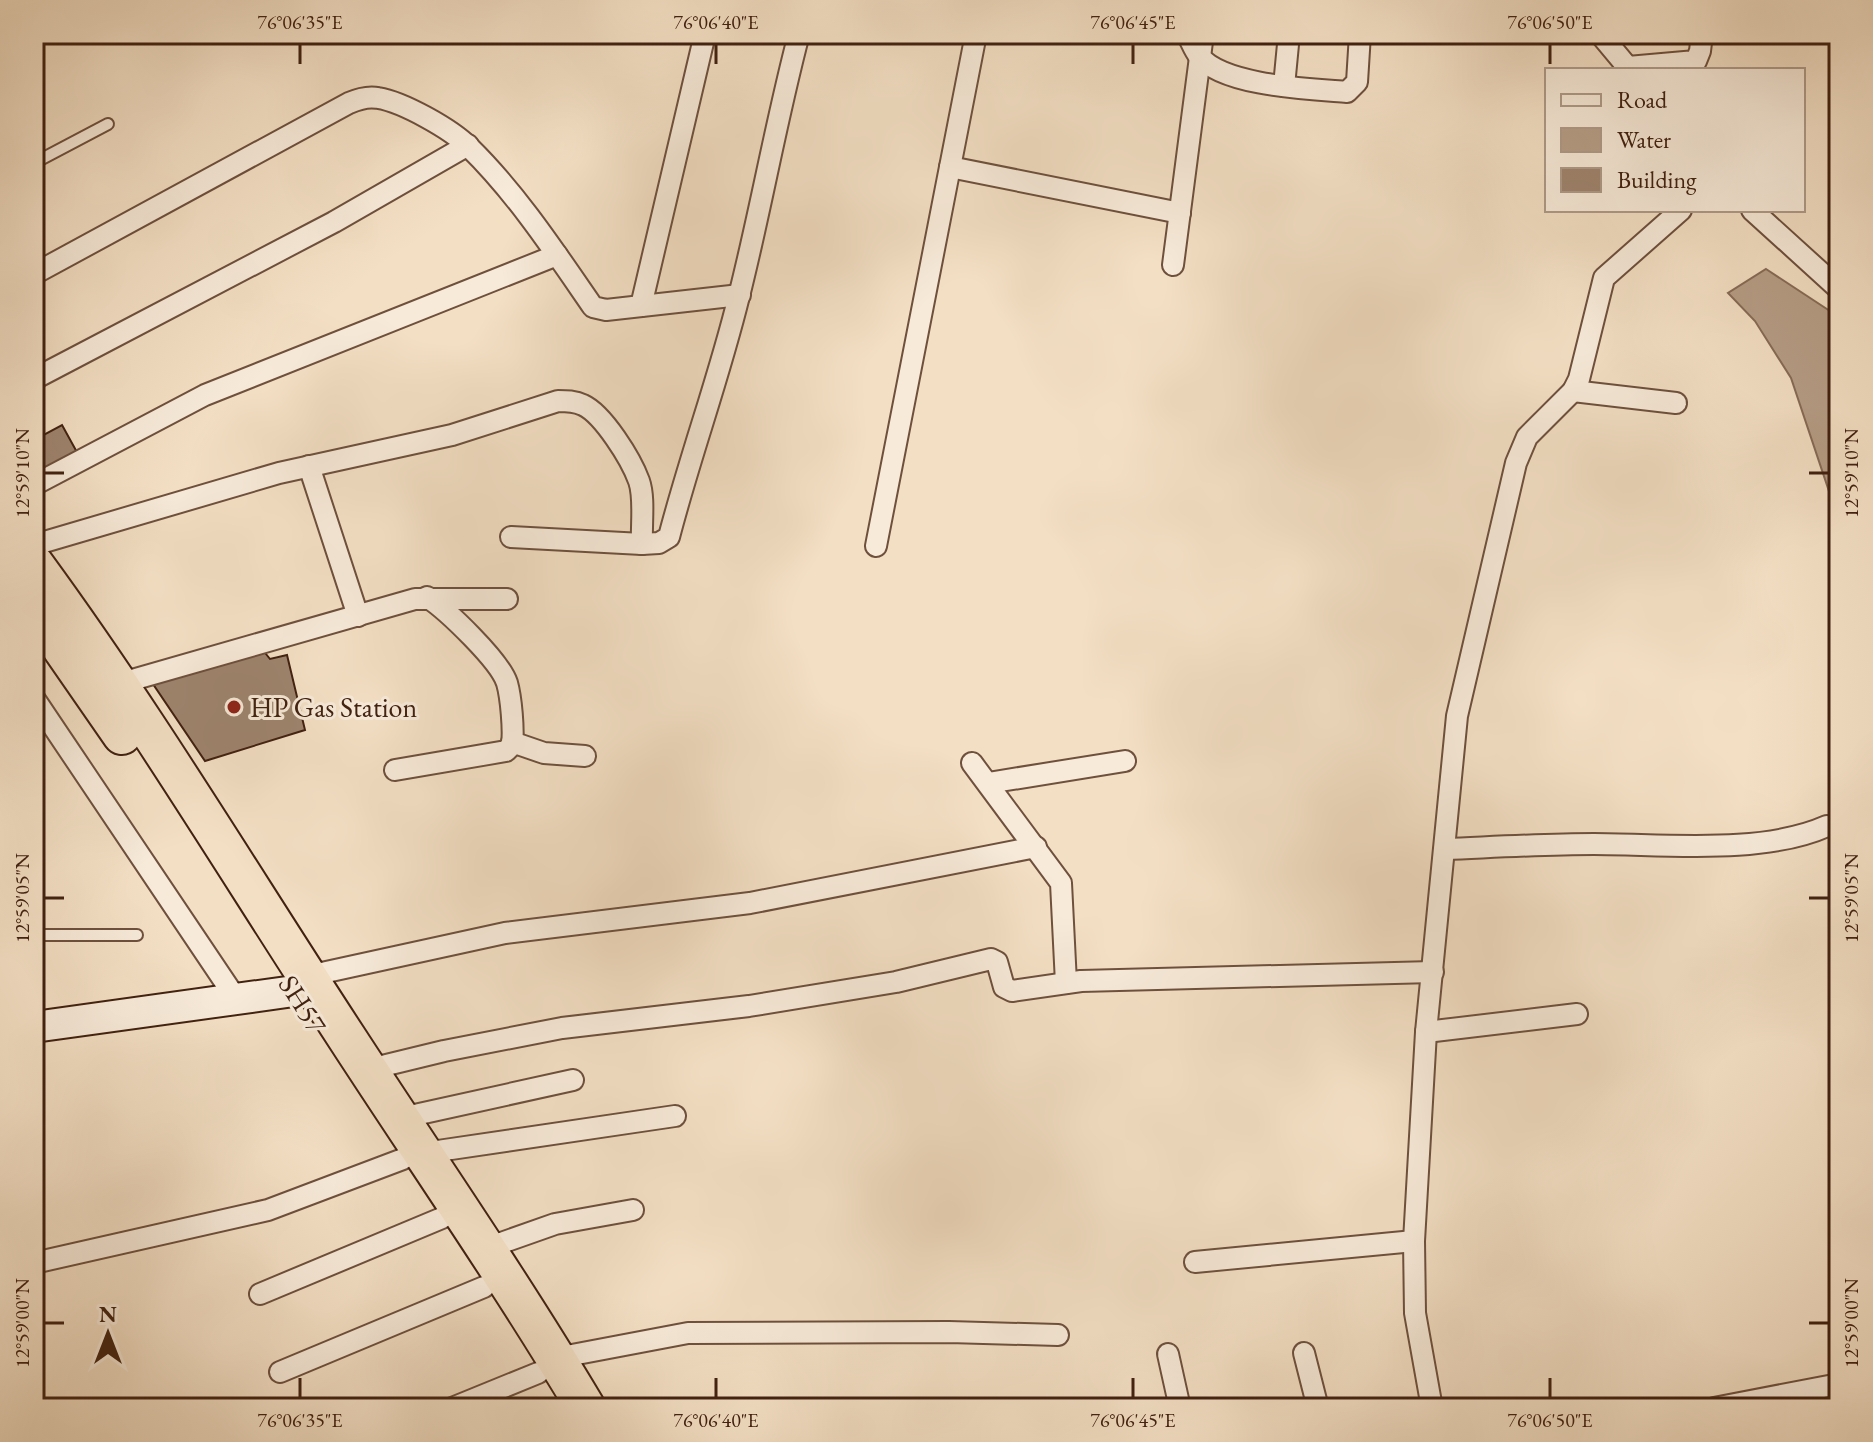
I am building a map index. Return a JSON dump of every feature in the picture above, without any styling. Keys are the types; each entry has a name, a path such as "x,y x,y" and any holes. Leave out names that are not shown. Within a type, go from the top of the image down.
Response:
{"highway":[{"path":"34,564 57,634 118,684 301,983 370,1069 401,1118 414,1156 487,1248 547,1365 586,1408"},
{"name":"SH57","path":"57,634 261,939 301,983 414,1156 442,1218 484,1287 547,1365 560,1408"}],"street":[{"path":"641,306 705,34"},
{"path":"511,537 642,544 659,543 669,537 740,295 778,111 799,34"},
{"path":"876,546 976,34"},
{"path":"1187,34 1200,58 1231,76 1284,86 1347,92 1357,82 1360,34"},
{"path":"1173,265 1203,34"},
{"path":"1284,86 1289,34"},
{"path":"1600,34 1628,68"},
{"path":"1637,68 1696,61 1702,34"},
{"path":"34,274 349,103 362,98 378,98 409,107 468,145 534,222 593,307 606,310 740,295"},
{"path":"34,379 334,222 468,145"},
{"path":"950,167 1180,213"},
{"path":"1432,1408 1415,1313 1414,1241 1426,1032 1457,716 1516,463 1527,437 1573,391 1579,379 1604,278 1679,212"},
{"path":"1754,212 1839,289"},
{"path":"34,485 205,395 557,255"},
{"path":"1573,391 1676,403"},
{"path":"34,545 309,466 452,435 558,401 581,404 596,413 628,460 640,483 642,544"},
{"path":"309,466 358,616"},
{"path":"395,770 506,751 512,742 507,681 485,650 427,597"},
{"path":"118,684 427,597 507,599"},
{"path":"34,698 237,1000"},
{"path":"512,742 544,753 585,756"},
{"path":"988,783 1125,761"},
{"path":"972,763 1061,883 1066,983"},
{"path":"1446,849 1569,844 1743,844 1806,835 1827,826"},
{"path":"34,1027 237,1000 505,933 750,903 1036,847"},
{"path":"370,1069 562,1028 749,1006 896,982 991,959 997,962 1008,991 1066,983 1433,972"},
{"path":"1426,1032 1577,1014"},
{"path":"401,1118 573,1080"},
{"path":"34,1263 268,1210 414,1156 675,1116"},
{"path":"487,1248 555,1224 633,1210"},
{"path":"260,1294 442,1218"},
{"path":"1195,1262 1414,1241"},
{"path":"280,1372 484,1287"},
{"path":"452,1408 547,1365 688,1333 949,1332 1058,1335"},
{"path":"1304,1353 1318,1408"},
{"path":"1168,1354 1180,1408"},
{"path":"1714,1408 1839,1384"}],"lane":[{"path":"34,163 108,124"},
{"path":"34,935 137,935"}],"water":[{"path":"1766,269 1839,317 1839,521 1791,378 1755,321 1728,293"}],"building":[{"path":"62,425 78,454 34,477 34,440"},
{"name":"HP Gas Station","path":"262,649 270,659 287,655 305,730 205,761 153,684"}],"place":[{"name":"HP Gas Station","path":"234,707"}]}
